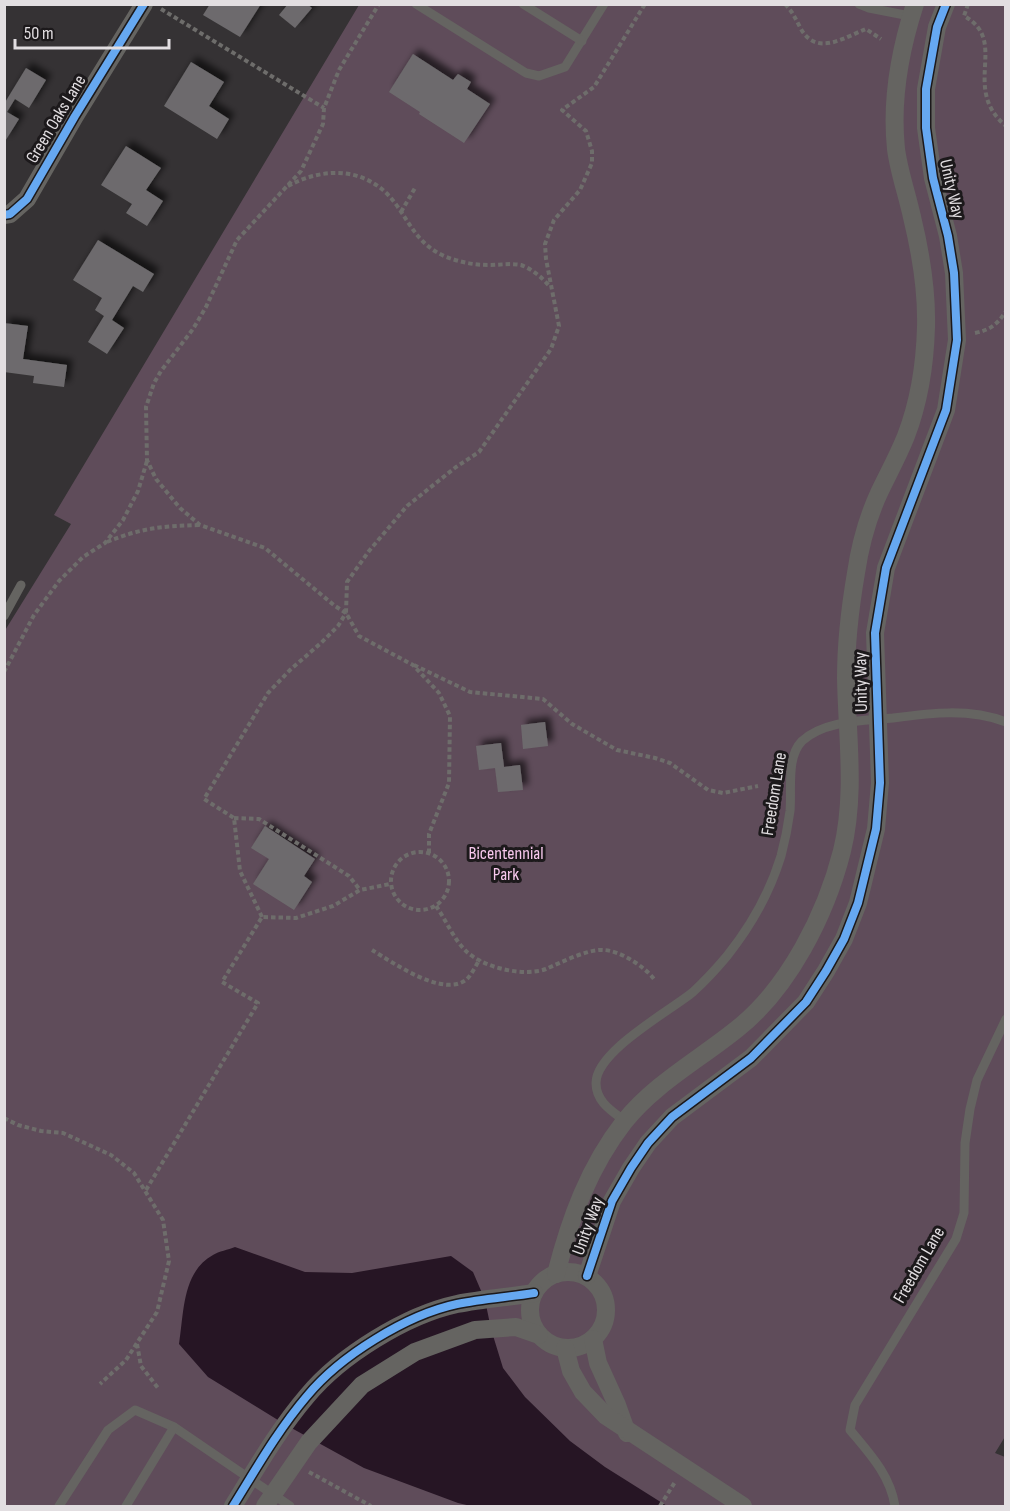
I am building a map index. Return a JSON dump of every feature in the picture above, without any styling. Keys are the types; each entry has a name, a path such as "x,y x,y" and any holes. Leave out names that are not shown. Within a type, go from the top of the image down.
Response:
{"street":[{"name":"Green Oaks Lane","path":"7,215 27,199 144,4"},
{"name":"Unity Way","path":"586,1276 612,1201 648,1143 672,1117 751,1058 806,1002 844,939 858,903 876,829 880,783 875,633 886,568 911,497 946,410 957,340 954,273 948,236 933,178 926,128 926,89 937,27 946,4"},
{"path":"912,12 937,27"},
{"name":"Unity Way","path":"556,1274 577,1204 605,1150 625,1121 643,1102 670,1079 742,1026 769,997 795,961 816,926 843,848 851,791 846,678 848,630 861,545 876,502 907,433 917,398 926,329 926,282 896,150 895,117 898,82 912,12"},
{"path":"270,1500 309,1442 362,1385 371,1379 415,1352 475,1330 516,1327 539,1335 551,1344 566,1348 579,1348 593,1339 602,1327 606,1313 604,1298 597,1286 586,1276 571,1272 556,1274 543,1281 534,1293 530,1307 532,1322 539,1335"},
{"path":"233,1506 307,1395 339,1365 400,1323 456,1304 534,1293"},
{"path":"593,1339 597,1364 627,1432"},
{"path":"566,1348 571,1371 583,1392 606,1416 627,1432 743,1506"}],"lane":[{"path":"416,4 526,73 539,76 565,67 604,4"},
{"path":"523,4 582,41"},
{"path":"859,4 869,8 912,12"},
{"path":"4,616 21,585"},
{"name":"Freedom Lane","path":"625,1121 604,1105 597,1094 595,1082 599,1070 625,1041 692,992 727,956 745,931 772,881 780,856 790,809 793,757 800,743 814,731 848,723 877,720 970,713 1005,722"},
{"name":"Freedom Lane","path":"895,1506 880,1465 850,1430 855,1405 956,1239 964,1213 965,1143 970,1109 977,1080 1005,1019"},
{"path":"59,1506 108,1430 135,1410 174,1427 250,1479 270,1500 290,1506"},
{"path":"126,1506 174,1427"}],"path":[{"path":"154,4 324,108"},
{"path":"105,543 123,520 138,491 147,460 146,407 154,383 206,308 237,240 301,171 322,124 324,108 339,70 379,4"},
{"path":"360,890 349,876 259,819 234,818 204,799 268,693 338,626 346,613 347,582 369,551 407,506 456,467 479,452 551,349 559,326 545,244 562,208 580,189 592,163 591,144 586,131 562,110 594,87 645,4"},
{"path":"785,4 795,16 805,35 812,40 832,44 866,29 881,39"},
{"path":"964,16 980,21"},
{"path":"991,85 994,115 1005,126"},
{"path":"285,188 314,175 339,172 354,175 375,186 395,203 415,234 441,254 466,263 523,266 542,278 552,288"},
{"path":"400,213 416,188"},
{"path":"975,333 987,330 999,322 1005,311"},
{"path":"147,460 160,485 180,508 200,525 265,548 346,613 359,636 413,665 470,692 543,699 572,724 617,750 670,763 708,790 723,793 758,786"},
{"path":"4,672 34,615 59,581 83,557 105,543 133,531 154,527 200,525"},
{"path":"413,665 439,693 450,716 449,783 429,834 429,853"},
{"path":"234,818 240,871 262,917"},
{"path":"411,853 429,853 438,857 444,864 449,882 443,899 436,906 417,911 399,902 390,884 395,864 402,857 411,853"},
{"path":"262,917 296,918 333,906 360,890 390,884"},
{"path":"436,906 468,952 501,969 523,972 544,970 566,959 603,950 628,958 646,969 654,979"},
{"path":"146,1190 258,1003 222,982 262,917"},
{"path":"372,950 427,981 445,986 465,980 480,959"},
{"path":"4,1118 18,1125 41,1131 63,1133 111,1155 134,1173 163,1220 169,1261 157,1312 126,1360 100,1384"},
{"path":"136,1344 141,1366 158,1388"},
{"path":"308,1472 371,1506"},
{"path":"660,1506 674,1485"}],"green space":[{"name":"Bicentennial Park","path":"359,5 1005,5 1006,1435 995,1453 1005,1457 1005,1506 5,1506 4,632 71,524 54,515"}],"shaded area":[{"path":"235,1247 305,1272 352,1273 451,1256 473,1272 485,1300 503,1368 525,1397 570,1441 605,1467 667,1506 471,1506 364,1468 286,1425 208,1377 179,1344 186,1294 195,1272 213,1255"}],"building":[{"path":"210,4 261,4 240,37 203,15"},
{"path":"288,4 307,4 312,8 295,28 279,15"},
{"path":"413,54 453,80 458,74 471,82 467,89 490,104 464,143 389,92"},
{"path":"191,62 224,82 209,106 229,119 217,139 164,106"},
{"path":"26,68 46,80 29,108 15,99 7,112 19,119 4,143 4,104"},
{"path":"126,146 161,168 146,190 163,201 147,226 126,213 132,204 101,185"},
{"path":"98,240 154,274 143,292 133,286 112,320 124,328 107,354 88,342 104,316 95,310 102,298 73,280"},
{"path":"4,323 28,326 23,359 67,365 64,387 33,383 34,376 4,372"},
{"path":"545,722 548,746 523,749 521,725"},
{"path":"501,743 504,767 520,765 523,790 498,792 495,768 479,770 476,746"},
{"path":"265,826 315,859 304,876 312,882 294,910 253,884 269,859 251,848"}],"cycle path":[{"path":"4,215 10,214 27,199 144,4"},
{"path":"587,1276 612,1201 648,1143 672,1117 751,1058 806,1002 844,939 858,903 876,829 880,783 875,633 886,568 946,410 957,340 954,273 948,236 933,178 926,128 926,89 937,27 946,4"},
{"path":"233,1506 296,1409 321,1381 356,1352 396,1327 437,1309 466,1302 534,1293"}]}
